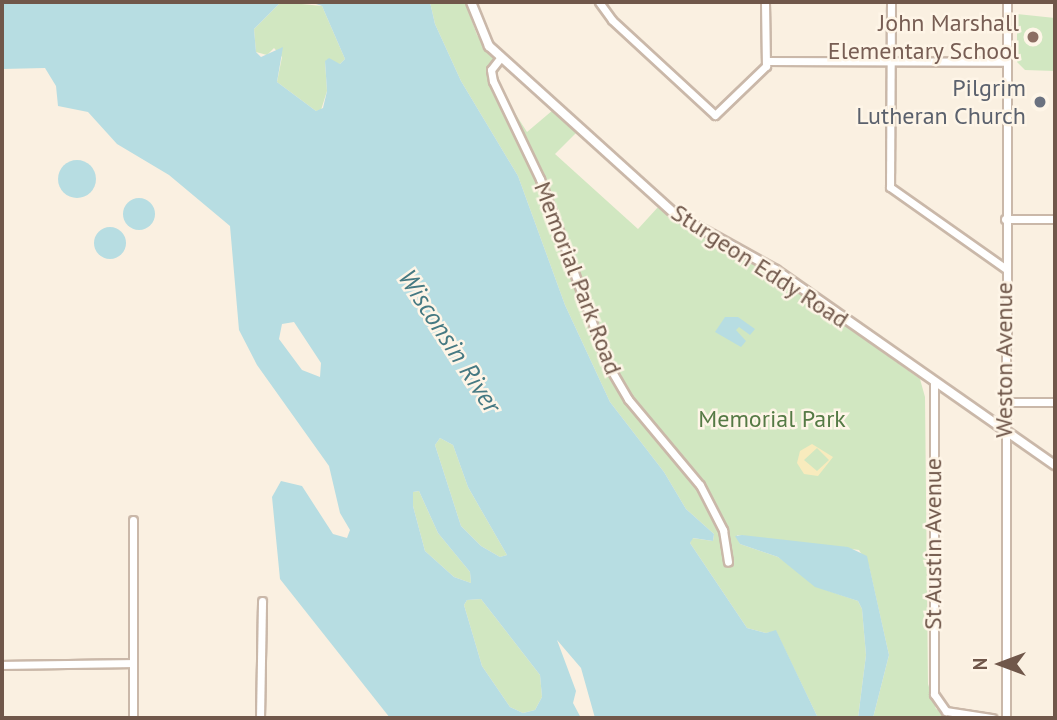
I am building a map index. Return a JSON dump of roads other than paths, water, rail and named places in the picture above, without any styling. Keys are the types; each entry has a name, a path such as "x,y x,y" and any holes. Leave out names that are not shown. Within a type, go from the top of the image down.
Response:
{"street":[{"name":"Sturgeon Eddy Road","path":"471,2 483,38 501,57 679,217 773,269 1004,433 1055,465"},
{"path":"599,2 612,20 715,115 764,69 767,61 765,2"},
{"path":"891,2 890,187 1004,268"},
{"name":"Weston Avenue","path":"1006,718 1004,268 1007,2"},
{"name":"Memorial Park Road","path":"501,57 491,70 493,80 540,179 607,363 628,399 700,485 723,530 728,562"},
{"path":"767,61 1006,62"},
{"path":"1005,219 1055,219"},
{"name":"St Austin Avenue","path":"934,383 938,704 946,711 992,718"},
{"path":"1004,402 1055,402"},
{"path":"133,520 133,718"},
{"path":"260,718 262,601"},
{"path":"2,665 133,663"}],"water":[{"name":"Wisconsin River","path":"2,2 281,2 254,29 256,52 261,57 283,47 277,82 316,111 323,108 327,91 325,61 329,58 340,64 345,59 322,6 310,2 430,2 435,24 461,81 518,176 565,305 610,402 664,472 686,509 714,534 713,541 693,538 690,543 747,628 766,633 776,630 818,718 595,718 581,668 557,640 576,691 573,703 581,718 390,718 280,579 272,497 281,481 302,486 333,534 347,538 350,530 340,513 329,466 257,365 239,330 230,226 169,175 117,144 88,112 58,106 56,86 45,68 2,69","holes":["294,322 321,363 320,377 302,370 279,339 282,324","440,438 453,445 468,487 507,555 500,557 481,546 461,526 435,445","419,491 438,533 470,572 471,583 454,577 425,551 413,506 413,492","481,599 540,675 542,697 535,710 523,713 510,707 482,666 464,605 467,600"]},
{"path":"77,160 91,165 96,179 91,193 77,198 63,193 58,179 63,165"},
{"path":"139,198 150,203 155,214 150,225 139,230 128,225 123,214 128,203"},
{"path":"110,227 121,232 126,243 121,254 110,259 99,254 94,243 99,232"},
{"path":"725,317 738,317 755,329 750,335 739,327 736,330 746,341 741,347 715,332"},
{"path":"735,536 848,547 867,556 889,655 873,718 858,718 866,655 862,609 858,601 815,587 778,557 740,544"}],"place":[{"name":"John Marshall Elementary School","path":"1033,37"},
{"name":"Pilgrim Lutheran Church","path":"1040,102"}],"park label":[{"name":"Memorial Park","path":"772,419"}]}
